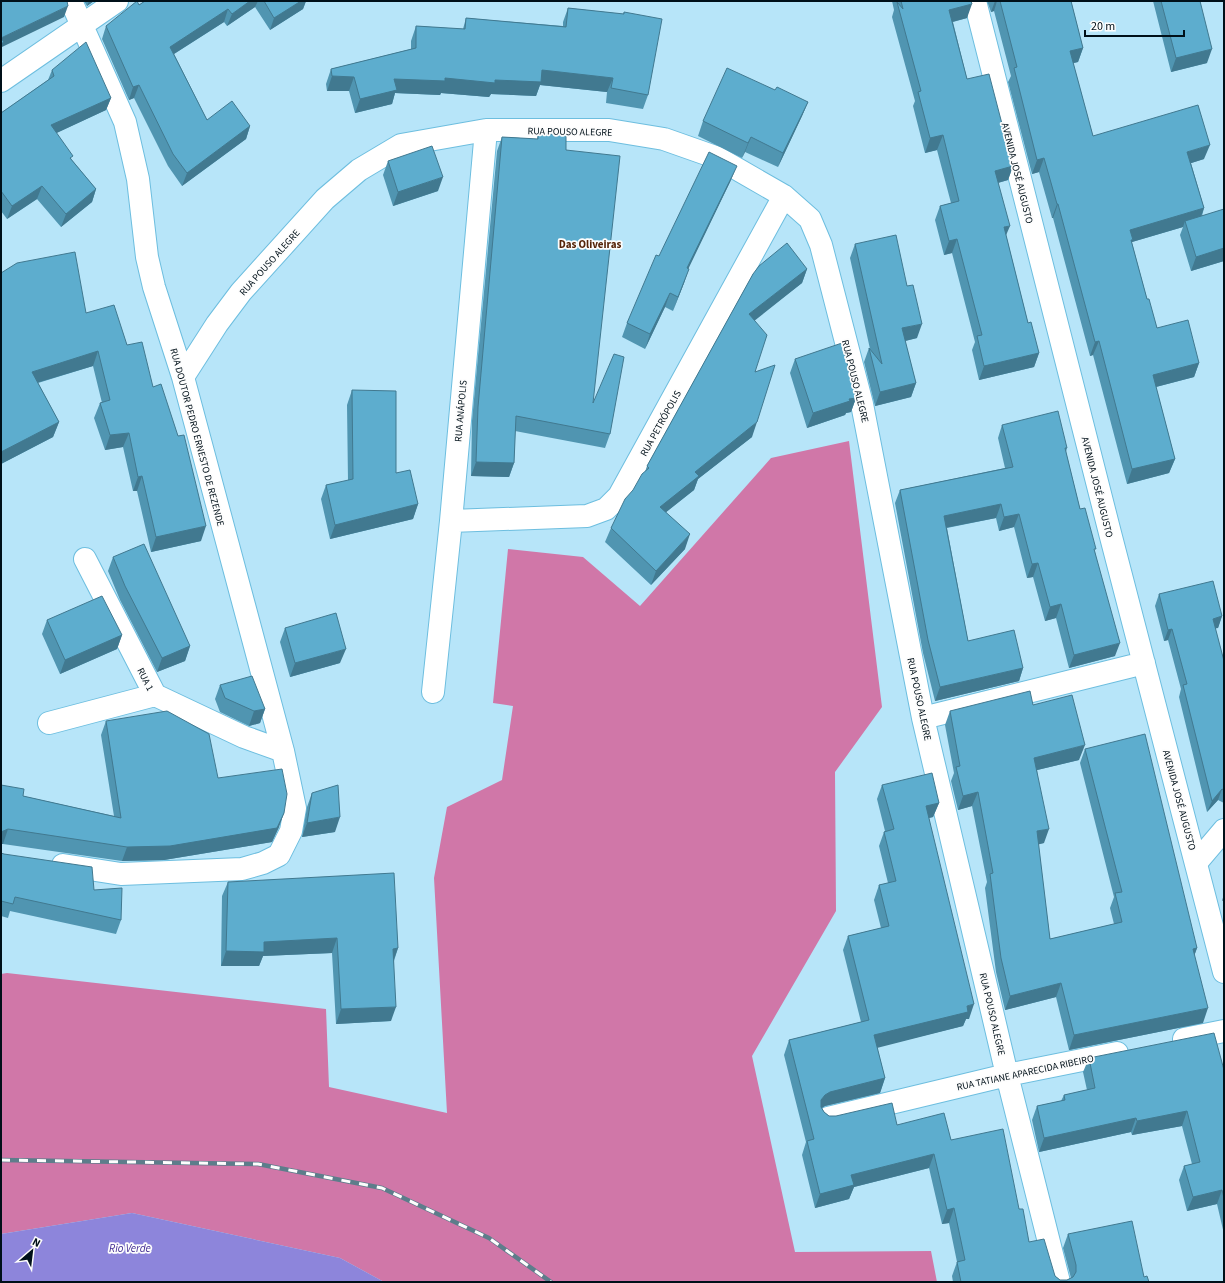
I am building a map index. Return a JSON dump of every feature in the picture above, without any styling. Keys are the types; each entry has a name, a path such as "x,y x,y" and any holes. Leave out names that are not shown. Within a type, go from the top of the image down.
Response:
{"street":[{"name":"RUA DOUTOR PEDRO ERNESTO DE REZENDE","path":"46,863 121,874 242,869 264,863 279,855 291,830 295,808 283,751 184,377 154,287 148,257 138,179 125,122 71,1"},
{"path":"1,81 117,1"},
{"name":"AVENIDA JOSÉ AUGUSTO","path":"975,1 1224,972"},
{"name":"RUA POUSO ALEGRE","path":"184,377 217,324 241,292 325,199 358,170 401,145 486,130 609,130 664,139 718,158 784,196 810,219 821,244 862,404 923,718 1007,1075 1059,1282"},
{"name":"RUA ANÁPOLIS","path":"433,692 451,521 486,130"},
{"name":"RUA PETRÓPOLIS","path":"451,521 587,516 606,509 619,496 784,196"},
{"name":"RUA 1","path":"85,559 154,695 244,737 283,751"},
{"path":"923,718 1144,663"},
{"path":"49,723 154,695"},
{"path":"1196,863 1224,830"},
{"path":"1162,1044 1224,1031"},
{"name":"RUA TATIANE APARECIDA RIBEIRO","path":"828,1118 1007,1075 1139,1048"}],"shaded area":[{"path":"849,441 882,707 835,772 836,911 752,1056 795,1252 931,1251 937,1282 384,1282 340,1258 132,1213 1,1234 1,974 7,973 326,1009 329,1087 447,1113 434,878 447,807 502,780 513,706 493,703 508,549 583,557 640,606 771,458"}],"water":[{"name":"Rio Verde","path":"132,1213 340,1258 384,1282 1,1282 1,1234"}],"building":[{"path":"1,1 67,1 68,6 1,38"},
{"path":"137,1 139,5 145,1 250,1 232,14 228,9 170,47 207,120 232,101 250,126 187,173 173,154 139,85 133,87 106,26"},
{"path":"264,1 301,1 274,18"},
{"path":"901,1 971,1 972,4 949,10 967,79 989,74 1013,166 995,171 1010,226 1004,227 1028,323 1031,322 1039,353 984,366 977,336 982,335 957,239 949,241 940,206 959,201 943,135 930,138 918,92 921,91 897,2 903,9"},
{"path":"1000,1 1071,1 1083,48 1070,51 1093,136 1198,105 1210,145 1187,152 1204,208 1130,230 1133,240 1131,240 1147,299 1149,299 1157,328 1188,320 1199,363 1153,375 1175,459 1132,469 1099,341 1095,342 1058,204 1044,158 1037,160 1014,68 1017,67"},
{"path":"1161,1 1200,1 1212,49 1176,58"},
{"path":"568,8 624,14 624,12 662,19 648,95 611,88 613,78 542,70 541,82 495,80 495,83 445,78 445,81 394,79 397,90 360,99 354,77 332,76 331,69 416,48 416,26 465,29 466,18 566,27"},
{"path":"86,42 111,98 51,125 73,156 70,158 96,189 66,214 42,186 12,206 1,191 1,113 54,76 52,70"},
{"path":"727,68 775,90 777,87 808,102 783,153 751,137 748,143 703,121"},
{"path":"538,134 566,134 566,150 620,156 593,403 614,354 624,357 610,434 516,416 514,463 476,462 478,407 502,137 538,139"},
{"path":"432,146 443,177 398,192 388,161"},
{"path":"709,152 737,166 687,268 689,269 678,297 670,293 650,334 627,323 656,255 659,256"},
{"path":"1224,209 1224,248 1196,257 1185,221"},
{"path":"896,235 907,286 913,285 922,324 902,328 916,383 880,392 869,348 882,364 855,244"},
{"path":"787,243 807,269 749,314 767,335 755,372 775,365 757,422 695,472 699,476 660,507 690,534 656,571 611,528 625,499 633,490 642,474 649,468 647,466 753,274 759,266"},
{"path":"75,252 86,313 114,305 127,345 142,342 153,387 161,384 178,436 184,435 206,526 156,537 142,476 138,477 129,433 110,435 100,403 110,400 98,351 32,372 59,422 1,452 1,273 17,263"},
{"path":"842,343 856,398 849,399 850,401 813,413 795,359"},
{"path":"352,390 396,391 396,473 410,470 418,504 335,525 326,485 353,479"},
{"path":"1058,411 1067,448 1065,448 1080,509 1085,508 1096,549 1094,549 1120,643 1074,655 1061,604 1050,607 1038,563 1032,564 1019,514 1004,517 1001,504 944,516 968,641 1014,630 1023,668 940,687 928,640 900,490 1013,467 1002,425"},
{"path":"144,544 190,646 162,658 125,586 113,557"},
{"path":"1213,581 1222,616 1213,619 1224,661 1224,790 1222,789 1212,801 1183,685 1187,684 1172,629 1168,630 1159,594"},
{"path":"102,596 122,635 65,660 47,620"},
{"path":"336,613 346,649 295,663 285,628"},
{"path":"252,676 265,709 254,711 225,698 220,685"},
{"path":"1030,691 1033,705 1072,695 1085,745 1034,758 1049,829 1037,831 1050,939 1122,922 1115,893 1122,892 1085,749 1145,734 1197,948 1193,949 1208,1008 1074,1035 1061,983 1010,996 1001,958 990,874 993,873 978,792 963,796 956,767 960,766 950,711"},
{"path":"167,711 209,734 218,778 282,769 287,794 284,813 277,828 170,846 127,847 8,829 1,832 1,785 24,789 23,796 121,818 106,721"},
{"path":"932,773 939,803 926,806 974,1004 967,1006 968,1012 874,1035 885,1078 830,1092 821,1100 821,1107 829,1116 836,1116 892,1103 897,1125 944,1113 951,1140 1003,1129 1019,1209 1023,1209 1029,1242 1044,1239 1055,1276 1060,1280 1067,1280 1073,1277 1076,1272 1076,1265 1068,1234 1132,1221 1144,1277 1147,1276 1149,1282 961,1282 957,1262 965,1260 954,1208 947,1210 934,1154 851,1175 854,1185 820,1194 807,1141 814,1139 789,1040 869,1020 848,936 889,926 879,885 896,881 884,832 894,829 882,785"},
{"path":"338,785 340,817 307,823 312,793"},
{"path":"1,853 92,867 94,890 122,888 121,920 15,897 13,904 1,901"},
{"path":"394,873 398,948 393,949 396,1007 341,1009 337,938 264,942 264,952 226,951 228,882"},
{"path":"1214,1033 1224,1070 1224,1198 1222,1190 1193,1197 1184,1166 1200,1162 1187,1111 1137,1121 1136,1118 1044,1138 1037,1106 1065,1100 1064,1095 1095,1088 1089,1058"}],"railway":[{"path":"1,1160 258,1164 382,1188 489,1238 551,1282"}],"district":[{"name":"Das Oliveiras","path":"590,244"}]}
